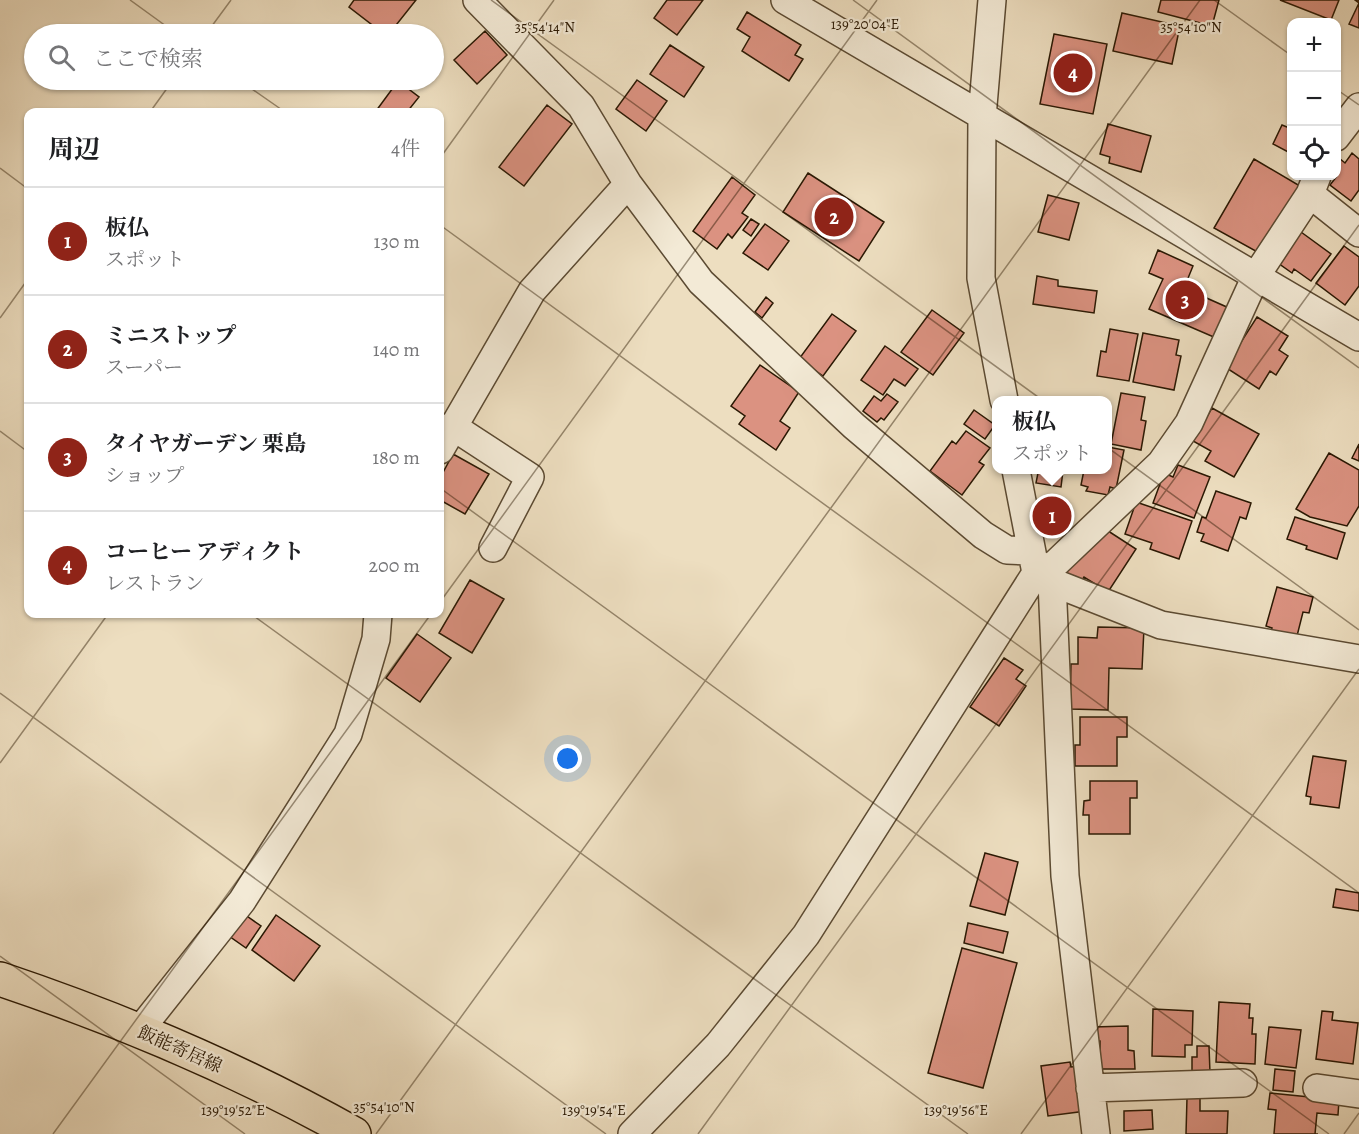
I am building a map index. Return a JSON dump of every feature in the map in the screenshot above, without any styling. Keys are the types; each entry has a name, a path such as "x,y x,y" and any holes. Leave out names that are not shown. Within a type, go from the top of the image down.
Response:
{"main road":[{"name":"飯能寄居線","path":"0,979 139,1031 251,1081 354,1134"}],"street":[{"path":"477,0 581,106 628,184 701,282 855,426 983,535 1039,569 1161,625 1359,659"},
{"path":"785,0 1359,337"},
{"path":"992,0 982,117 981,278 1003,396"},
{"path":"1341,130 1359,107"},
{"path":"444,442 532,291 628,184"},
{"path":"633,1134 718,1045 806,935 1039,569 1055,564 1161,463 1189,423 1256,276 1314,185 1359,233"},
{"path":"452,426 530,477 493,548"},
{"path":"1017,474 1039,569 1065,876 1096,1134"},
{"path":"139,1031 242,901 348,734 376,639 378,618"},
{"path":"1090,1088 1243,1083"},
{"path":"1317,1088 1359,1094"}],"building":[{"path":"354,0 416,0 397,24 371,24 349,7"},
{"path":"667,0 703,0 677,35 654,18"},
{"path":"1161,0 1219,0 1212,26 1158,12"},
{"path":"1280,0 1339,0 1332,18 1326,18"},
{"path":"1359,3 1359,28 1349,24"},
{"path":"747,12 801,45 795,55 803,59 789,81 742,51 750,37 737,29"},
{"path":"1122,13 1180,26 1172,64 1113,51"},
{"path":"485,31 507,55 477,84 454,60"},
{"path":"1054,34 1107,44 1093,114 1040,104"},
{"path":"670,45 704,67 684,97 650,74"},
{"path":"637,80 667,101 646,131 616,109"},
{"path":"391,90 410,90 419,97 410,108 378,108"},
{"path":"547,105 572,124 524,186 499,167"},
{"path":"1108,124 1151,136 1141,172 1109,163 1110,157 1100,154"},
{"path":"1282,125 1287,127 1287,151 1273,144"},
{"path":"1352,153 1359,159 1359,190 1351,201 1330,185 1334,180 1341,180 1341,160 1345,163"},
{"path":"1254,159 1300,186 1261,254 1214,228"},
{"path":"808,173 884,222 859,261 783,212"},
{"path":"732,177 755,195 742,213 748,217 732,238 728,234 717,249 693,231"},
{"path":"1048,195 1079,203 1069,240 1038,232"},
{"path":"751,219 759,224 751,236 743,230"},
{"path":"765,224 789,241 768,270 743,253"},
{"path":"1301,232 1331,254 1311,281 1294,269 1292,273 1278,263"},
{"path":"1344,246 1359,257 1359,286 1345,305 1316,283"},
{"path":"1158,250 1193,266 1184,288 1229,308 1216,338 1149,309 1163,279 1149,273"},
{"path":"1037,276 1058,280 1058,286 1097,291 1094,313 1033,304"},
{"path":"766,297 773,303 762,318 755,312"},
{"path":"932,310 964,333 933,375 901,352"},
{"path":"832,314 856,331 823,376 799,359"},
{"path":"1257,317 1288,336 1279,350 1288,356 1276,375 1270,371 1259,389 1225,367"},
{"path":"1110,329 1138,334 1129,381 1097,376 1101,351 1106,352"},
{"path":"1143,333 1179,340 1176,355 1181,356 1174,390 1133,382"},
{"path":"885,346 918,369 905,386 894,379 883,395 861,380"},
{"path":"760,365 799,392 780,421 790,428 776,450 739,424 745,416 731,406"},
{"path":"1121,393 1145,397 1141,420 1146,421 1141,450 1112,444"},
{"path":"887,394 898,402 884,420 881,418 877,422 863,411 874,396 881,401"},
{"path":"1212,408 1259,434 1234,477 1205,461 1211,451 1193,441"},
{"path":"974,410 992,423 992,429 985,439 964,424"},
{"path":"966,431 990,448 979,462 984,465 962,495 930,471 952,441 956,444"},
{"path":"1359,444 1359,461 1352,458"},
{"path":"1112,448 1124,450 1116,489 1110,487 1108,495 1086,491 1088,487 1081,485 1083,474 1112,474"},
{"path":"1329,453 1359,470 1359,506 1347,526 1310,517 1296,509"},
{"path":"453,454 489,474 465,514 444,502 444,471"},
{"path":"1178,465 1210,477 1194,518 1153,503 1164,473 1173,477"},
{"path":"1038,474 1063,474 1061,487 1036,483"},
{"path":"1216,491 1251,503 1246,519 1240,517 1228,551 1201,541 1204,534 1197,532 1202,517 1206,518"},
{"path":"1136,502 1192,521 1179,559 1150,549 1152,543 1125,534"},
{"path":"1295,517 1345,533 1337,559 1306,549 1307,546 1287,539"},
{"path":"1102,527 1136,549 1108,592 1084,577 1081,582 1065,572"},
{"path":"470,580 504,599 472,653 439,633"},
{"path":"1277,587 1313,597 1309,613 1303,612 1297,636 1270,633 1272,628 1266,626"},
{"path":"1098,627 1144,628 1142,669 1109,668 1108,710 1070,709 1071,664 1078,664 1078,637 1097,638"},
{"path":"417,634 451,658 420,702 386,678"},
{"path":"1004,658 1023,670 1016,679 1026,686 999,726 970,707"},
{"path":"1080,717 1127,717 1127,737 1117,737 1117,766 1075,766 1075,745 1080,745"},
{"path":"1313,756 1346,761 1339,808 1310,804 1311,797 1306,796"},
{"path":"1090,781 1137,781 1137,798 1130,798 1130,834 1089,834 1089,815 1083,815 1084,801 1090,800"},
{"path":"985,853 1018,862 1005,915 970,906"},
{"path":"1336,889 1359,893 1359,911 1333,907"},
{"path":"244,914 261,926 246,948 229,936"},
{"path":"276,915 320,946 294,981 252,950"},
{"path":"968,923 1008,932 1003,953 964,943"},
{"path":"962,948 1017,963 983,1088 928,1073"},
{"path":"1219,1002 1250,1004 1249,1018 1253,1018 1252,1034 1256,1034 1255,1064 1216,1062"},
{"path":"1153,1009 1193,1011 1192,1045 1185,1045 1185,1057 1152,1056"},
{"path":"1322,1011 1333,1012 1332,1020 1358,1023 1353,1064 1316,1059"},
{"path":"1128,1026 1128,1050 1134,1051 1135,1069 1100,1069 1100,1041 1093,1042 1093,1027"},
{"path":"1269,1027 1301,1030 1296,1068 1265,1064"},
{"path":"1197,1046 1209,1046 1210,1073 1192,1074 1192,1057 1197,1057"},
{"path":"1070,1062 1071,1067 1080,1066 1086,1111 1048,1116 1041,1066"},
{"path":"1275,1069 1295,1071 1293,1092 1273,1090"},
{"path":"1270,1093 1339,1100 1338,1115 1317,1113 1315,1134 1274,1134 1276,1110 1268,1109"},
{"path":"1187,1098 1200,1098 1200,1111 1228,1111 1227,1134 1186,1134"},
{"path":"1152,1110 1153,1129 1124,1131 1124,1111"}],"place":[{"name":"コーヒー アディクト","path":"1073,73"},
{"name":"ミニストップ","path":"834,217"},
{"name":"タイヤガーデン 栗島","path":"1185,300"},
{"name":"板仏","path":"1052,516"}]}
